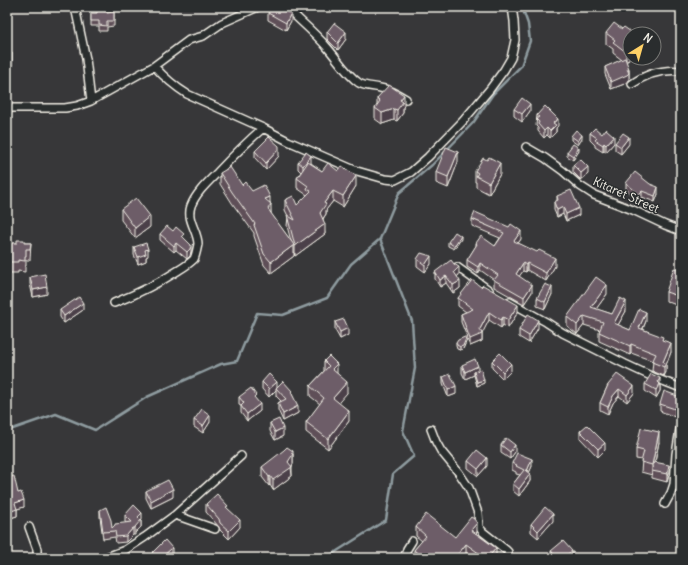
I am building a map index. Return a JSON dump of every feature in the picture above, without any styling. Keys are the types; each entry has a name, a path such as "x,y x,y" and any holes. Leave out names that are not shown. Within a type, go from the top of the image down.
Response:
{"street":[{"path":"75,7 88,74 91,101"},
{"path":"7,108 65,108 91,101 154,66 189,40 203,36 222,23 258,7"},
{"path":"286,7 327,46 338,61 361,84 381,88 406,99"},
{"path":"154,66 176,88 187,94 357,171 385,179 395,180 411,172 428,157 463,121 504,70 511,58 515,40 512,7"},
{"path":"632,84 644,77 659,72 681,72"},
{"path":"114,303 143,291 165,279 193,260 196,254 198,242 190,217 191,204 210,180 263,128"},
{"name":"Kitaret Street","path":"526,147 545,158 580,186 594,195 634,210 681,231"},
{"path":"457,267 498,295 563,332 653,378 681,388"},
{"path":"665,504 674,484 676,454 681,423"},
{"path":"431,429 436,442 469,488 478,513 479,527 508,552 508,558"},
{"path":"100,558 104,558 125,550 145,537 175,515 242,456"},
{"path":"175,515 215,528"},
{"path":"29,527 37,549 37,558"},
{"path":"406,558 405,556 412,540"}],"building":[{"path":"97,7 104,7 104,11 107,11 107,13 114,12 114,21 107,21 107,26 99,25 99,21 91,21 91,13 97,13"},
{"path":"271,7 279,7 291,13 286,23 268,13"},
{"path":"334,23 346,32 338,43 327,32"},
{"path":"614,23 622,29 622,49 613,42 615,40 606,33"},
{"path":"12,53 12,62 7,62 7,54"},
{"path":"622,59 622,66 628,66 629,69 627,69 629,73 611,82 605,67"},
{"path":"389,85 404,95 400,100 403,102 397,110 394,109 382,113 375,108 380,101 377,98"},
{"path":"522,98 530,104 522,114 514,109"},
{"path":"545,106 558,119 553,123 556,125 550,131 547,128 544,131 536,119 539,117 537,115"},
{"path":"595,128 602,134 606,129 614,136 606,145 604,143 603,145 595,140 597,138 590,133"},
{"path":"576,130 582,135 578,141 571,136"},
{"path":"623,133 629,137 621,147 615,143"},
{"path":"269,137 279,146 279,149 266,163 255,151"},
{"path":"573,144 579,148 573,156 567,152"},
{"path":"446,147 458,152 448,177 436,172"},
{"path":"306,152 311,156 303,166 298,162"},
{"path":"489,157 500,163 489,183 476,176 478,173 475,171 483,158 487,160"},
{"path":"580,159 588,167 581,173 573,165"},
{"path":"308,162 322,171 328,163 338,171 342,166 356,176 343,196 333,191 324,203 326,204 320,213 325,224 295,246 287,215 295,220 285,200 293,196 297,205 311,191 307,189 308,186 297,178"},
{"path":"230,167 242,185 245,182 252,191 264,185 270,197 265,199 271,204 268,209 294,245 271,262 264,254 254,225 255,224 220,173"},
{"path":"635,172 650,184 658,187 655,196 642,191 639,194 626,183"},
{"path":"571,190 579,208 566,214 563,207 557,210 554,202 558,200 557,196"},
{"path":"136,198 150,216 135,228 121,209"},
{"path":"475,212 509,227 511,224 521,231 514,241 537,252 539,250 555,258 546,273 527,263 526,265 523,263 516,274 532,285 524,297 494,280 498,275 480,263 478,267 467,260 481,236 495,246 504,233 472,219"},
{"path":"167,226 173,231 176,227 184,234 182,236 191,245 187,252 176,243 174,246 160,234"},
{"path":"455,232 461,236 454,246 448,242"},
{"path":"17,240 24,240 24,243 31,243 30,249 26,249 25,261 18,260 18,262 9,262 9,243 17,243"},
{"path":"146,243 148,249 145,250 146,254 138,257 134,247"},
{"path":"421,253 431,256 425,265 417,259"},
{"path":"451,260 459,267 454,272 460,281 453,285 446,276 440,280 435,272"},
{"path":"681,265 681,297 666,292 674,268 679,270"},
{"path":"45,274 47,287 33,290 30,277"},
{"path":"596,277 607,285 591,307 612,314 620,298 626,301 614,323 630,330 639,309 646,312 639,328 663,337 662,340 671,343 663,362 666,363 664,367 652,362 656,354 631,344 630,346 599,332 603,322 584,316 577,325 567,317"},
{"path":"472,280 481,287 483,285 518,305 508,320 503,317 501,320 489,312 480,329 482,334 470,339 461,314 473,309 458,298"},
{"path":"545,284 552,287 545,302 537,298"},
{"path":"79,297 83,303 64,316 60,310"},
{"path":"528,314 538,320 529,336 519,330"},
{"path":"344,319 348,328 340,332 335,322"},
{"path":"467,336 463,346 460,347 457,345 456,343 458,340"},
{"path":"500,353 511,364 503,372 492,361"},
{"path":"329,356 337,364 332,369 347,382 333,398 349,411 328,439 306,422 324,398 310,386 329,366 324,361"},
{"path":"475,359 478,366 465,372 462,365"},
{"path":"481,369 484,380 477,382 474,372"},
{"path":"269,374 277,382 269,389 262,382"},
{"path":"450,374 456,386 448,390 443,377"},
{"path":"617,374 634,386 627,395 619,389 613,396 608,407 600,403 608,385"},
{"path":"651,374 660,378 658,382 660,384 656,390 645,384"},
{"path":"283,381 292,391 291,392 298,406 283,414 278,403 286,399 276,388"},
{"path":"251,388 256,395 254,397 260,404 247,414 241,406 244,403 239,397"},
{"path":"664,391 680,397 675,409 660,404"},
{"path":"202,409 210,415 203,426 194,420"},
{"path":"279,419 283,428 275,432 270,423"},
{"path":"587,425 605,443 598,449 580,431"},
{"path":"641,428 659,432 652,465 641,462 644,451 636,449"},
{"path":"506,438 515,445 510,452 501,445"},
{"path":"287,447 293,451 291,453 293,454 288,462 292,467 273,480 262,467"},
{"path":"477,450 487,458 478,469 468,461"},
{"path":"517,453 532,459 527,471 525,470 530,474 519,489 513,484 524,470 512,463"},
{"path":"654,462 669,465 667,474 652,471"},
{"path":"14,476 18,493 21,492 24,500 15,503 17,509 9,512 10,515 7,516 7,496 9,495 7,477"},
{"path":"168,480 173,489 151,501 146,491"},
{"path":"217,494 228,506 226,507 240,520 229,531 220,523 219,519 206,504"},
{"path":"134,505 142,513 138,517 141,520 126,536 116,537 115,531 103,532 100,510 106,507 111,520 112,528 115,524 132,522 125,515"},
{"path":"545,507 553,514 538,531 531,524"},
{"path":"426,514 455,537 471,517 477,523 471,530 496,548 488,558 476,558 480,554 466,544 455,558 423,558 414,550 426,536 416,527"},
{"path":"165,540 172,548 161,558 156,558 152,553"},
{"path":"563,541 572,551 563,558 558,558 551,551"}],"waterway":[{"path":"326,558 386,520 393,474 414,456 403,431 415,368 412,321 380,239 399,193 432,165 473,123 493,94 521,66 530,41 528,24 522,7"},
{"path":"7,431 56,414 95,430 147,397 221,364 237,361 257,313 283,315 327,298 351,264 380,239"}]}
